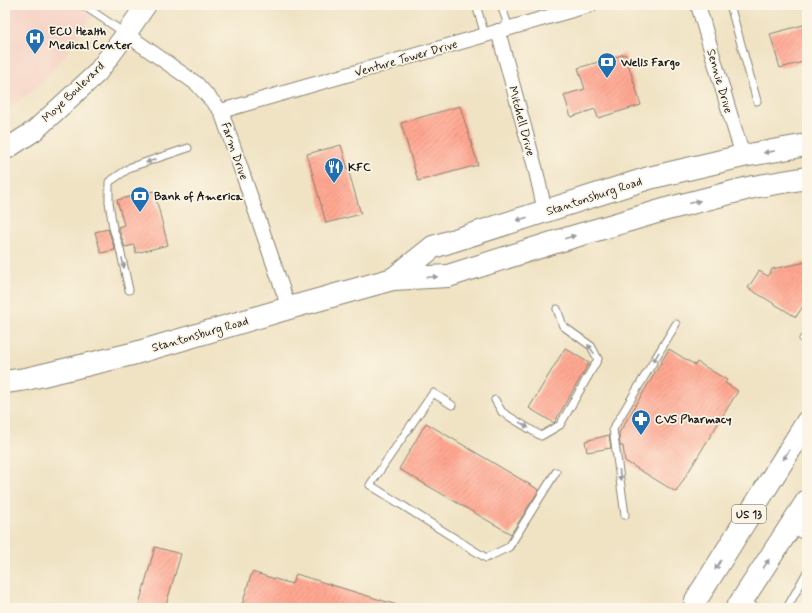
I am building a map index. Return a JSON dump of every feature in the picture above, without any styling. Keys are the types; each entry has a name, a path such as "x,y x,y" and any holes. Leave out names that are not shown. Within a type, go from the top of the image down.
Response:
{"main road":[{"name":"Stantonsburg Road","path":"393,279 433,247 649,178 743,156 807,145"},
{"name":"Stantonsburg Road","path":"5,382 26,379 132,354 393,279 448,276 667,209 753,187 807,178"},
{"name":"US 13","path":"695,608 696,600 807,422"},
{"path":"746,605 798,533 807,501"}],"street":[{"name":"Moye Boulevard","path":"5,150 34,131 97,72 146,5"},
{"name":"Venture Tower Drive","path":"221,111 590,5"},
{"name":"Sennie Drive","path":"698,5 743,156"},
{"name":"Mitchell Drive","path":"497,31 535,167 545,211"},
{"name":"Farm Drive","path":"126,34 197,84 221,111 289,308"}],"lane":[{"path":"83,5 126,34"},
{"path":"476,5 497,31"},
{"path":"497,31 501,5"},
{"path":"730,5 757,101"},
{"path":"129,290 120,249 113,228 109,202 109,182 131,167 188,148"},
{"path":"495,400 502,412 541,436 560,425 598,359 591,346 563,326 557,309"},
{"path":"625,515 613,429 676,324"},
{"path":"452,405 433,393 370,485 486,558 509,547 556,472"},
{"path":"787,608 806,575"}],"shaded area":[{"name":"ECU Health Medical Center","path":"5,5 100,5 58,65 38,86 5,111"}],"building":[{"path":"807,24 807,61 780,68 770,34"},
{"name":"Wells Fargo","path":"625,54 641,105 598,118 595,109 571,117 564,95 585,89 578,68"},
{"path":"460,106 478,165 418,181 401,123"},
{"name":"KFC","path":"341,145 361,214 326,223 307,154"},
{"name":"Bank of America","path":"154,191 168,245 136,253 134,245 125,247 118,227 124,225 117,200"},
{"path":"108,229 115,250 101,253 95,232"},
{"path":"807,262 807,300 796,317 748,288 759,271 768,276 772,269"},
{"path":"565,348 589,363 554,423 529,408"},
{"name":"CVS Pharmacy","path":"669,349 695,365 697,362 727,380 725,383 738,391 676,492 625,461 623,446 620,446 619,433"},
{"path":"426,423 539,490 511,534 399,469"},
{"path":"609,435 611,448 587,452 585,441"},
{"path":"155,547 181,554 165,608 138,608"},
{"path":"252,572 292,584 296,574 397,605 397,608 241,608"}],"place":[{"name":"ECU Health Medical Center","path":"35,55"},
{"name":"Wells Fargo","path":"607,79"},
{"name":"KFC","path":"334,184"},
{"name":"Bank of America","path":"140,213"},
{"name":"CVS Pharmacy","path":"641,436"}]}
